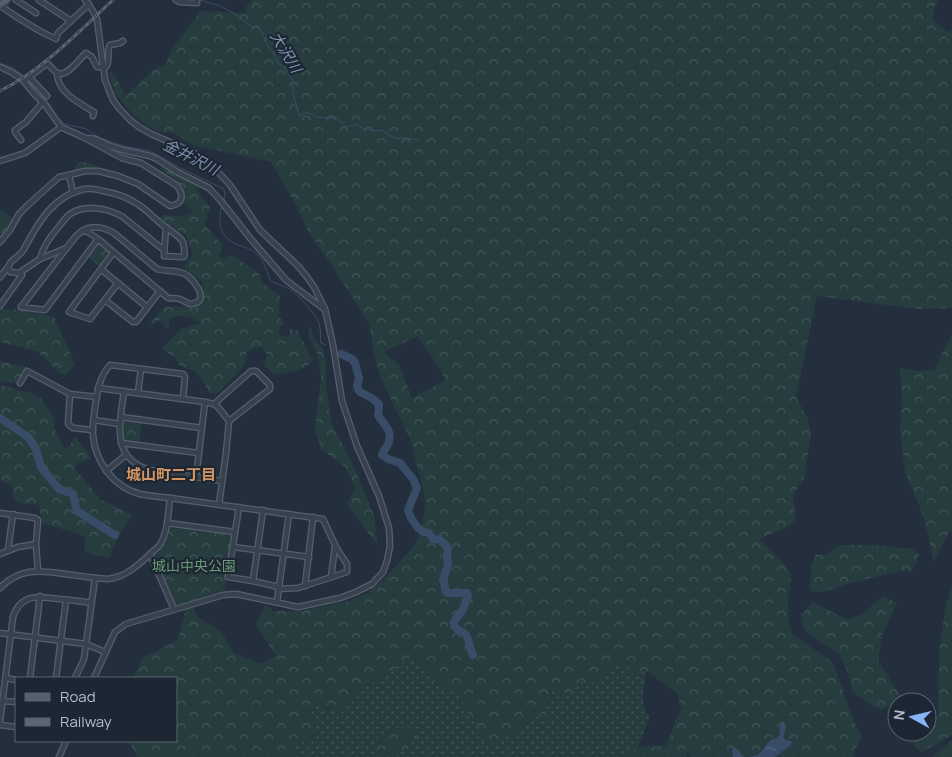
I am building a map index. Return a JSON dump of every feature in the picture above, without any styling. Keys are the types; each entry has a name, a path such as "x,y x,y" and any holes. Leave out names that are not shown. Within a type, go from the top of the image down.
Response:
{"main road":[{"path":"0,5 7,0"}],"street":[{"path":"16,0 36,13"},
{"path":"38,0 70,21"},
{"path":"176,0 192,3 197,3 198,1"},
{"path":"0,5 56,39 58,33 87,2 98,27 105,80 113,100 122,112 139,127 192,152 218,172 230,185 260,230 307,277 325,309 342,401 357,446 379,496 389,528 390,546 387,561 382,572 372,584 340,598 298,607 236,594 223,594 126,624 115,632 94,677"},
{"path":"56,73 61,74 74,66 86,53 92,57 97,67 106,67 108,65 108,48 110,45 123,41"},
{"path":"26,79 48,64 56,73 59,85 73,99 94,112 93,116"},
{"path":"0,67 26,79 48,96"},
{"path":"0,242 10,230 19,214 59,177 86,170 118,176 138,184 170,206 178,205 181,202 180,189 176,185 142,163 118,156 83,137 61,128 43,102 35,95 26,79"},
{"path":"21,140 15,130 26,122 43,102"},
{"path":"0,161 25,153 61,128"},
{"path":"83,137 95,139 123,150 150,156 208,188 223,203 286,280 325,309"},
{"path":"68,174 73,193"},
{"path":"0,277 12,261 21,254 32,233 52,206 73,193 84,189 92,188 115,193 138,204 182,240 184,257 164,256 166,227"},
{"path":"40,259 46,242 64,220 70,214 90,208 116,213 164,249"},
{"path":"82,231 88,232 98,239 168,298 179,299 193,304 201,298 200,290 188,276 179,272 157,269 108,230 90,228 82,231 76,236 21,307 45,310 98,239"},
{"path":"8,267 10,272 19,272 40,259 66,248"},
{"path":"113,253 69,312 90,319 118,283"},
{"path":"102,270 147,307"},
{"path":"0,306 22,276 19,272"},
{"path":"105,300 133,322 136,322 160,291"},
{"path":"183,399 186,377 183,374 110,366 107,369 98,388 93,430 97,454 111,478 121,485 145,495 263,510 323,519 335,545 347,564 347,572 294,588 278,588 253,581 228,578 239,507"},
{"path":"138,393 141,369"},
{"path":"214,404 251,371 256,370 270,385 270,389 229,421"},
{"path":"20,383 27,371 70,394 97,397"},
{"path":"98,388 214,404 229,421 220,505"},
{"path":"124,391 120,417 121,443 126,455 134,463 145,469 222,481"},
{"path":"70,394 68,424 73,428 93,430"},
{"path":"196,477 205,402"},
{"path":"120,417 202,428"},
{"path":"94,420 120,424"},
{"path":"121,443 199,453"},
{"path":"106,471 126,455"},
{"path":"0,588 15,576 38,571 95,578 118,577 131,570 162,542 167,524 170,498"},
{"path":"253,581 263,510"},
{"path":"0,513 38,520 36,544 38,571"},
{"path":"8,550 13,514"},
{"path":"277,602 289,514"},
{"path":"305,586 313,517"},
{"path":"167,524 235,532"},
{"path":"0,554 24,545 36,544"},
{"path":"331,577 335,545"},
{"path":"233,547 308,557"},
{"path":"150,554 174,609"},
{"path":"76,677 84,658 95,578"},
{"path":"15,727 0,723 13,617 18,606 28,599 40,596 91,603"},
{"path":"30,677 40,596"},
{"path":"56,677 66,600"},
{"path":"0,633 86,644 105,652"},
{"path":"0,664 7,665"},
{"path":"6,678 15,680"},
{"path":"3,701 15,702"},
{"path":"59,757 66,742"}],"green space":[{"path":"253,0 938,0 934,8 933,21 947,32 952,29 952,308 918,309 817,296 796,397 807,417 811,434 804,478 793,495 796,522 759,539 782,561 791,575 788,601 789,624 793,635 833,662 854,722 862,737 853,757 775,757 791,745 792,742 782,739 780,734 763,747 756,756 744,757 732,751 733,757 691,757 688,751 686,757 624,757 625,754 638,747 666,746 681,708 677,693 647,671 635,674 629,672 630,664 615,664 586,688 581,678 576,690 560,695 553,691 542,705 550,720 534,715 522,728 492,744 481,732 457,694 441,687 411,657 366,687 338,709 331,710 322,705 312,707 309,712 311,720 316,720 316,727 309,740 296,743 293,747 295,751 294,757 137,757 131,745 126,742 178,742 178,677 134,677 143,658 178,640 187,604 192,603 197,617 221,631 234,653 261,664 276,656 256,624 266,604 273,611 302,611 350,601 367,593 384,579 414,546 422,529 425,504 423,487 410,439 382,381 374,355 369,323 309,233 292,198 271,162 193,145 173,133 155,131 133,115 115,93 110,72 114,74 126,96 154,69 165,65 173,47 201,11 246,13 247,6","holes":["418,336 446,380 412,398 399,365 384,352"]},
{"path":"80,162 89,163 136,179 135,181 113,173 91,169 75,171 75,167"},
{"path":"166,164 195,184 202,198 210,207 205,225 223,246 219,257 224,258 232,255 258,273 263,283 280,296 279,317 284,323 279,329 280,335 286,337 290,335 290,328 294,332 297,330 313,361 309,364 294,371 273,374 264,366 267,354 263,348 258,347 247,351 244,366 218,393 210,394 196,372 180,366 175,357 162,349 181,329 201,323 190,317 178,316 170,318 168,329 160,320 152,325 150,324 164,307 194,308 201,304 202,282 183,267 193,255 186,235 159,219 163,215 181,216 193,213 183,203 181,186 178,182 160,169"},
{"path":"0,209 14,219 2,235 0,234"},
{"path":"97,243 111,252 101,267 87,257"},
{"path":"0,309 22,310 54,317 75,364 66,375 59,373 38,352 0,342"},
{"path":"311,326 313,338 322,347 324,352 331,423 351,460 374,515 378,546 347,504 355,488 346,468 321,449 315,431 321,377 317,352 310,340 308,330"},
{"path":"952,334 952,531 948,534 934,562 923,515 905,472 900,429 902,398 900,368 917,371 935,370"},
{"path":"0,361 25,367 16,383 0,381"},
{"path":"0,385 31,393 42,400 53,417 55,430 63,447 66,449 69,447 75,437 91,459 76,464 76,470 100,499 132,515 119,535 110,558 85,552 85,536 42,523 39,505 18,503 14,498 12,485 0,480"},
{"path":"124,420 141,423 139,443 122,439"},
{"name":"城山中央公園","path":"170,528 230,534 232,538 224,591 176,604 155,559 167,539"},
{"path":"840,545 870,545 913,549 919,554 911,571 899,571 823,592 810,591 811,566 816,555 826,555"},
{"path":"952,586 952,735 922,752 914,746 914,742 937,742 939,653 945,610"},
{"path":"883,596 897,603 882,635 878,660 898,692 887,692 887,707 881,710 852,693 849,675 839,653 822,644 804,630 801,616 812,602 848,620 862,614"},
{"path":"411,657 441,687 457,693 481,732 522,728 534,715 550,719 542,705 553,691 581,678 586,688 615,664 630,664 647,671 643,700 645,710 650,716 638,747 625,754 624,757 294,757 293,747 296,743 312,738 313,727 309,712 312,707 322,705 327,709 338,709 366,687"},
{"path":"417,728 417,738 397,754 384,757 375,749 378,736 390,729"},
{"path":"952,740 952,757 932,757"}],"water":[{"path":"781,722 784,722 786,727 783,739 792,742 791,745 775,757 752,757 758,755 769,741 777,738 780,734"},
{"path":"733,748 739,750 744,757 733,757"}],"waterway":[{"name":"大沢川","path":"200,0 220,6 261,30 278,63 284,67 293,81 293,92 299,116 310,113 315,117 337,118 345,126 356,124 362,128 374,131 381,130 395,138 418,140"},
{"name":"金井沢川","path":"0,63 13,68 26,78"},
{"name":"金井沢川","path":"28,81 49,103 58,118 65,124 86,129 100,138 123,146 150,151 224,189 223,202"},
{"name":"金井沢川","path":"222,205 220,227 225,236 234,243 258,255 270,280 288,288 306,304 319,323 321,343 326,345"},
{"name":"金井沢川","path":"341,354 352,359 355,363 359,379 357,386 360,392 379,404 378,415 390,435 382,455 400,463 413,479 417,488 408,510 411,518 418,528 429,533 433,539 442,541 448,549 448,564 443,580 445,590 447,593 467,593 468,595 454,625 466,635 473,655"},
{"path":"0,418 29,438 36,449 41,467 59,489 73,494 77,511 115,535"}],"railway":[{"path":"0,91 46,61 113,0"}],"district":[{"name":"城山町二丁目","path":"171,474"}]}
